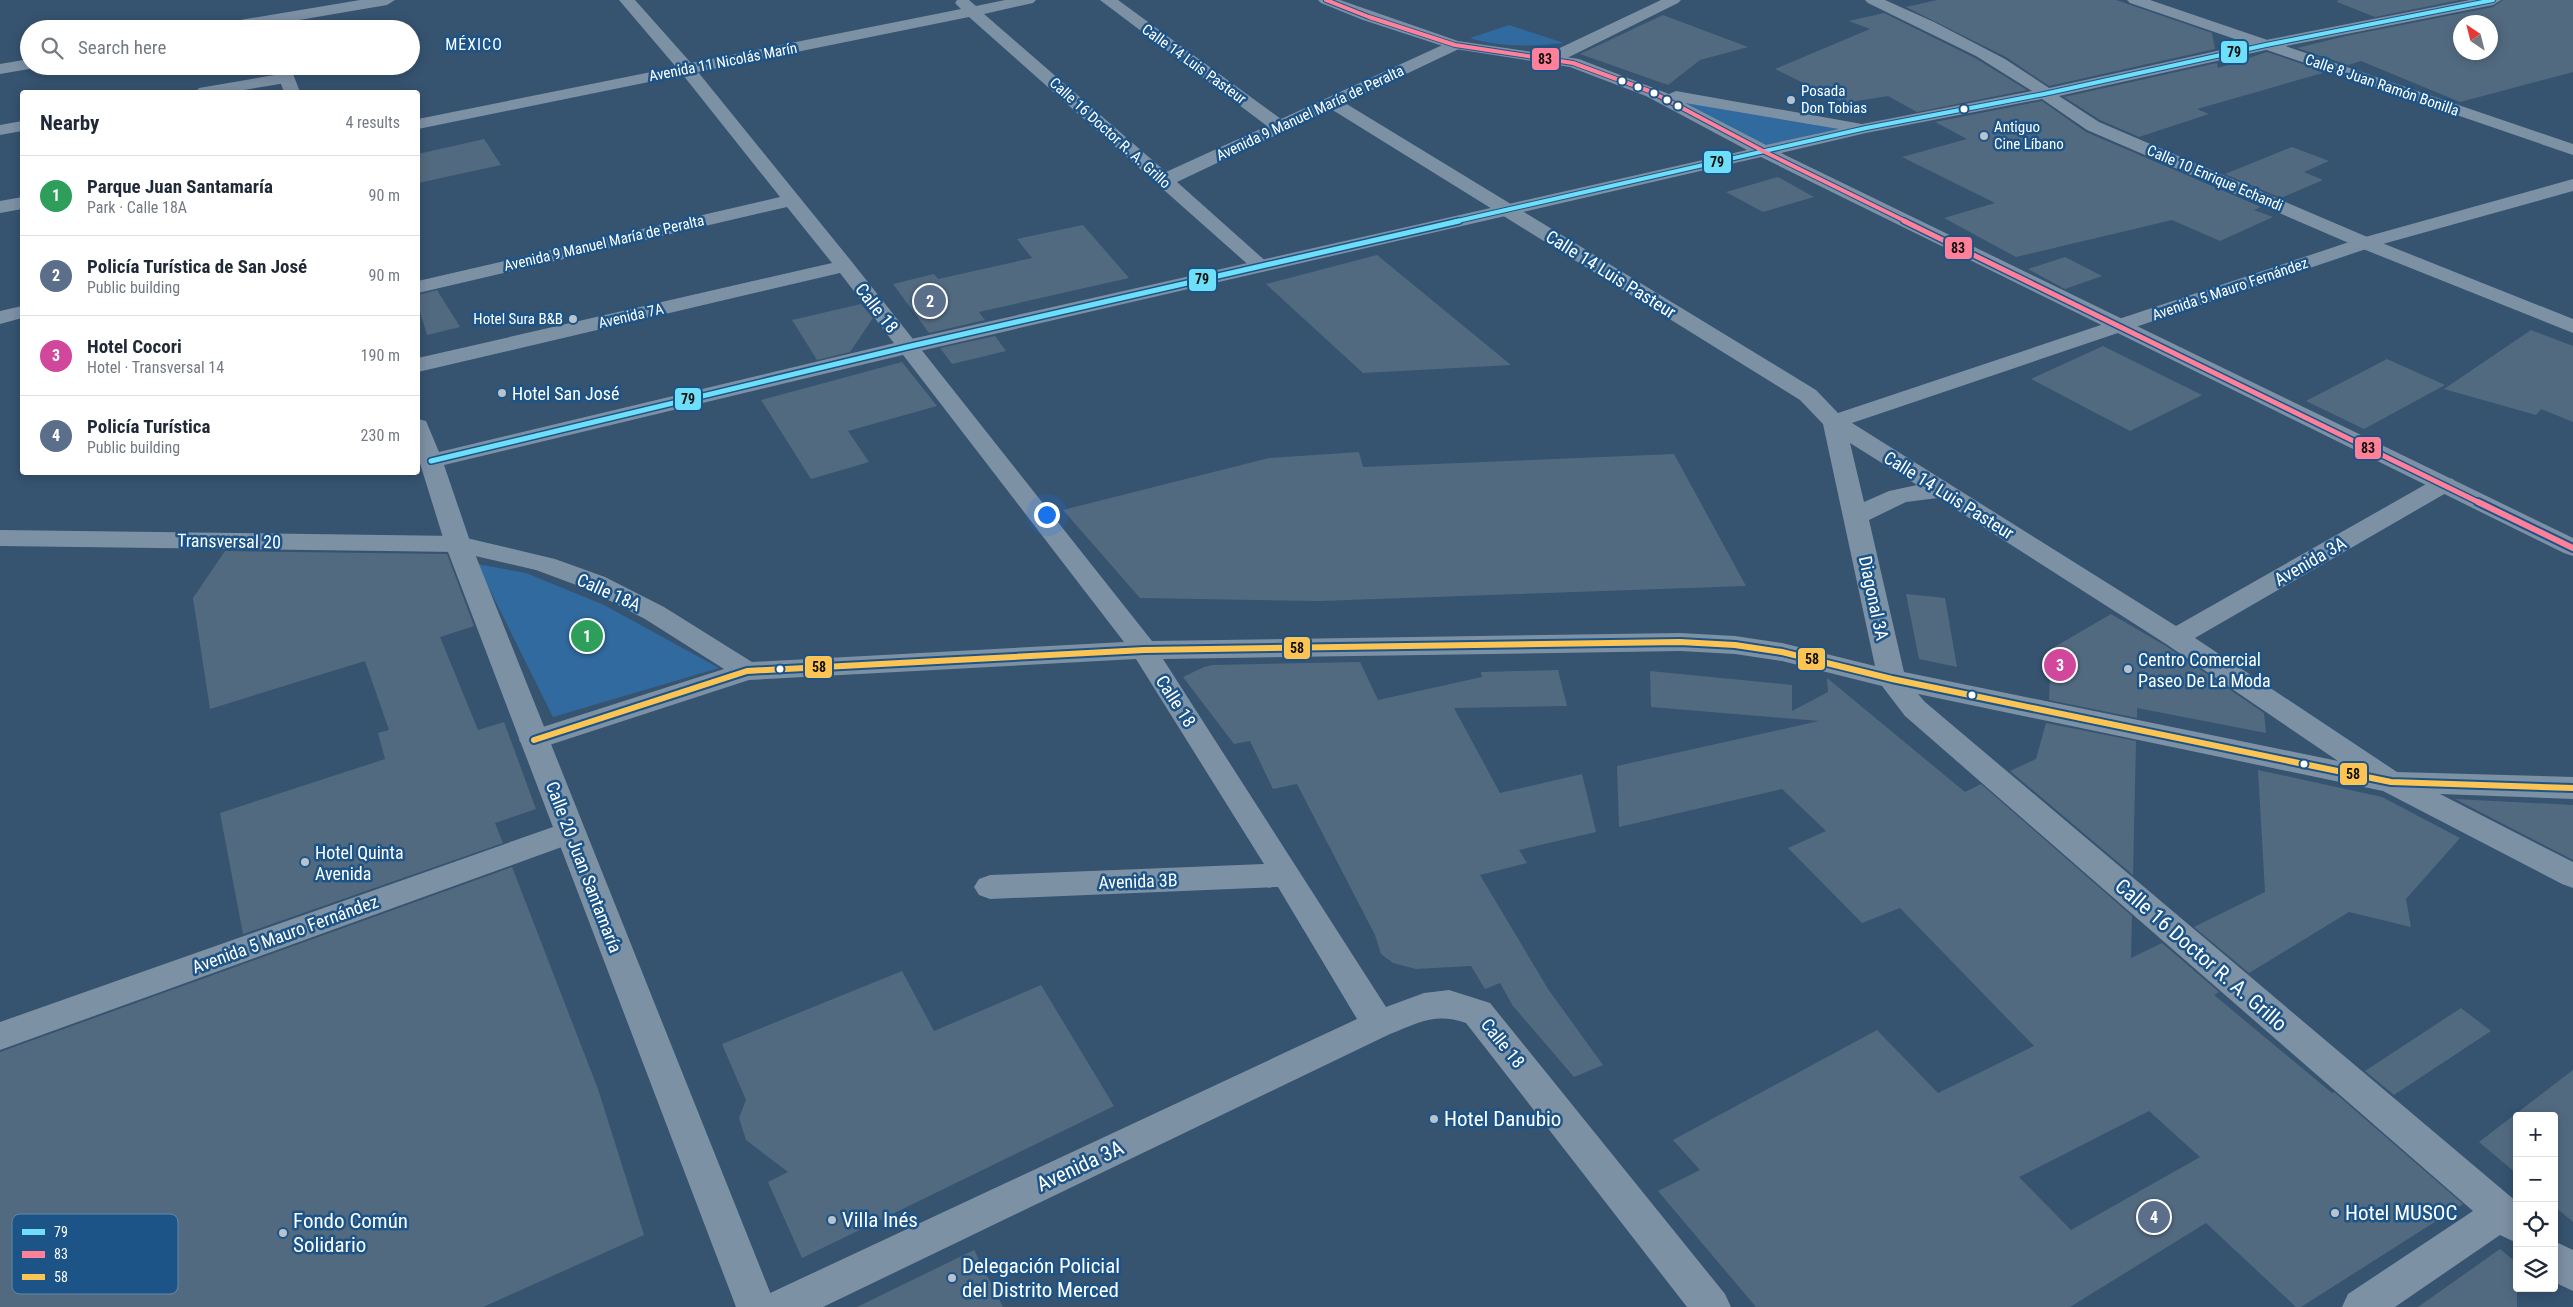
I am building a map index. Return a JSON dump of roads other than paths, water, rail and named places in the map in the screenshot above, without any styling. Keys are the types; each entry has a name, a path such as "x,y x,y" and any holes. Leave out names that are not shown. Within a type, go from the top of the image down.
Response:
{"street":[{"path":"270,18 387,0"},
{"name":"Calle 18","path":"627,0 687,70 845,266 1144,650 1287,874 1378,1024 1424,1007 1449,1003 1478,1013 1711,1307"},
{"name":"Avenida 11 Nicolás Marín","path":"420,124 687,70 966,6 1028,0"},
{"name":"Calle 14 Luis Pasteur","path":"1108,0 1280,127"},
{"path":"1326,0 1369,17 1456,44 1551,59 1591,69 1652,92 1765,152 2118,327 2573,548"},
{"path":"1551,59 1673,0"},
{"name":"Calle 10 Enrique Echandi","path":"1873,0 1993,59 2020,75 2061,108 2093,126 2365,243 2573,328"},
{"name":"Calle 8 Juan Ramón Bonilla","path":"2134,0 2573,150"},
{"path":"432,461 907,347 1260,265 1866,128 2044,94 2266,45 2493,0"},
{"name":"Calle 16 Doctor R. A. Grillo","path":"966,6 1260,265"},
{"name":"Avenida 9 Manuel María de Peralta","path":"1163,181 1456,44"},
{"path":"0,69 20,66"},
{"path":"218,90 287,79"},
{"path":"1652,92 1866,128"},
{"name":"Calle 14 Luis Pasteur","path":"1333,103 1808,395 1834,422 2176,638 2391,782 2573,876"},
{"path":"0,130 20,126"},
{"name":"Avenida 5 Mauro Fernández","path":"1834,422 2365,243 2573,185"},
{"name":"Avenida 9 Manuel María de Peralta","path":"420,287 792,200"},
{"path":"0,207 20,203"},
{"name":"Avenida 7A","path":"420,365 845,266"},
{"path":"0,318 20,313"},
{"name":"Diagonal 3A","path":"1834,422 1892,679"},
{"name":"Calle 20 Juan Santamaría","path":"420,431 432,461 458,544 756,1307"},
{"name":"Avenida 3A","path":"2176,638 2444,484"},
{"path":"1856,517 1875,504 1899,495 1927,490 1943,491"},
{"name":"Transversal 20","path":"0,538 458,544"},
{"name":"Calle 18A","path":"458,544 529,560 595,582 644,607 747,671"},
{"path":"534,740 747,671 1144,650 1680,642 1735,645 1782,652 1892,679 2391,782 2573,788"},
{"name":"Calle 16 Doctor R. A. Grillo","path":"1892,679 1914,709 2509,1220"},
{"name":"Avenida 5 Mauro Fernández","path":"0,1036 570,832"},
{"name":"Avenida 3B","path":"990,887 1287,874"},
{"name":"Avenida 3A","path":"782,1307 1378,1024"},
{"path":"2362,1307 2509,1220"},
{"path":"2558,1261 2573,1273"}],"place":[{"name":"Posada Don Tobias","path":"1791,100"},
{"name":"Antiguo Cine Líbano","path":"1984,136"},
{"name":"Policía Turística de San José","path":"930,301"},
{"name":"Hotel Sura B&B","path":"573,319"},
{"name":"Hotel San José","path":"502,393"},
{"name":"Parque Juan Santamaría","path":"587,636"},
{"name":"Hotel Cocori","path":"2060,665"},
{"name":"Centro Comercial Paseo De La Moda","path":"2128,669"},
{"name":"Hotel Quinta Avenida","path":"305,862"},
{"name":"Hotel Danubio","path":"1434,1119"},
{"name":"Hotel MUSOC","path":"2335,1213"},
{"name":"Policía Turística","path":"2154,1217"},
{"name":"Villa Inés","path":"832,1220"},
{"name":"Fondo Común Solidario","path":"283,1233"},
{"name":"Delegación Policial del Distrito Merced","path":"952,1278"}],"district":[{"name":"MÉXICO","path":"474,44"}]}
